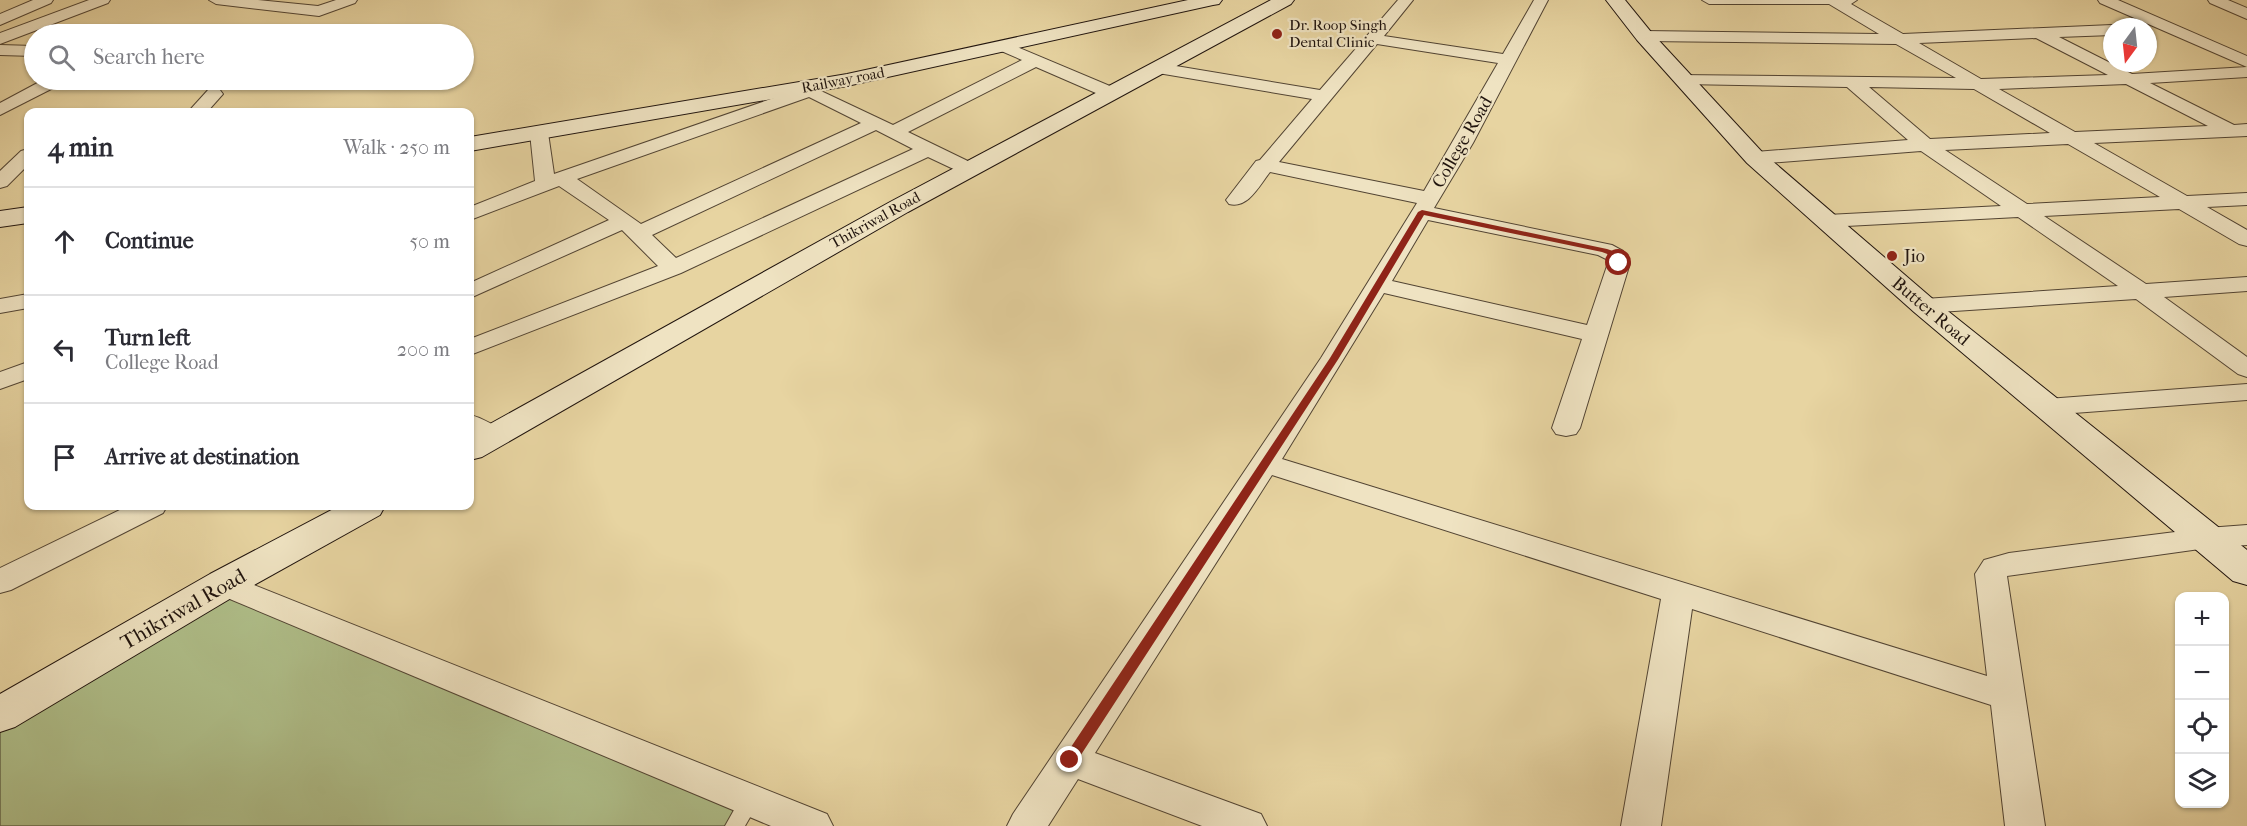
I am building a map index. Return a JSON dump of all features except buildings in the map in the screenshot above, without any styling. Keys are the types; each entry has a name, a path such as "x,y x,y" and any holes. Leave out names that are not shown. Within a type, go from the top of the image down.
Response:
{"main road":[{"name":"Railway road","path":"474,143 808,89 1213,0"},
{"name":"Thikriwal Road","path":"477,436 1285,0"},
{"name":"Butter Road","path":"1615,0 1644,36 1755,158 1924,306 2247,571"},
{"path":"0,219 24,216"},
{"name":"Thikriwal Road","path":"0,715 224,584 360,510"}],"street":[{"path":"0,3 47,0"},
{"path":"0,20 47,0"},
{"path":"40,24 103,0"},
{"path":"216,0 318,11 350,0"},
{"path":"1236,200 1263,165 1406,0"},
{"name":"College Road","path":"1027,826 1334,358 1426,205 1509,60 1540,0"},
{"path":"1709,0 1861,0"},
{"path":"1833,0 2247,239"},
{"path":"2105,0 2247,62"},
{"path":"2215,0 2247,14"},
{"path":"2157,29 2167,28"},
{"path":"0,39 24,30"},
{"path":"1644,36 1900,39 2103,30"},
{"path":"2038,34 2242,133"},
{"path":"1374,39 1509,60"},
{"path":"1005,47 1111,93"},
{"path":"0,50 24,51"},
{"path":"893,132 1036,60"},
{"path":"1158,68 1324,96"},
{"path":"1683,79 1978,84 2247,72"},
{"path":"1852,82 1925,145 2141,291 2247,369"},
{"path":"474,212 553,181 808,89 874,124 969,169"},
{"path":"0,111 37,90"},
{"path":"201,108 214,94"},
{"path":"474,289 631,228 874,124"},
{"path":"539,133 553,181 631,228 673,268"},
{"path":"1755,158 1925,145 2242,133"},
{"path":"474,346 673,268 929,150"},
{"path":"0,182 19,162"},
{"path":"1263,165 1613,253 1619,263 1566,428"},
{"path":"1827,221 2247,199"},
{"path":"1924,306 2247,284"},
{"path":"1378,285 1596,335"},
{"path":"0,306 24,303"},
{"path":"0,381 24,372"},
{"path":"2047,407 2247,392"},
{"path":"1265,464 2009,697"},
{"path":"0,582 144,510"},
{"path":"2025,826 2009,697 1991,582 1991,574 1995,568 2020,562 2247,535"},
{"path":"224,584 742,813 813,826"},
{"path":"1641,826 1678,595"},
{"path":"1070,760 1247,826"}],"green space":[{"path":"224,584 750,800 735,826 0,826 0,715"}],"place":[{"name":"Dr. Roop Singh Dental Clinic","path":"1277,34"},
{"name":"Jio","path":"1892,256"}],"route":[{"path":"1070,760 1334,358 1422,212 1604,250 1613,253 1619,263"}]}
